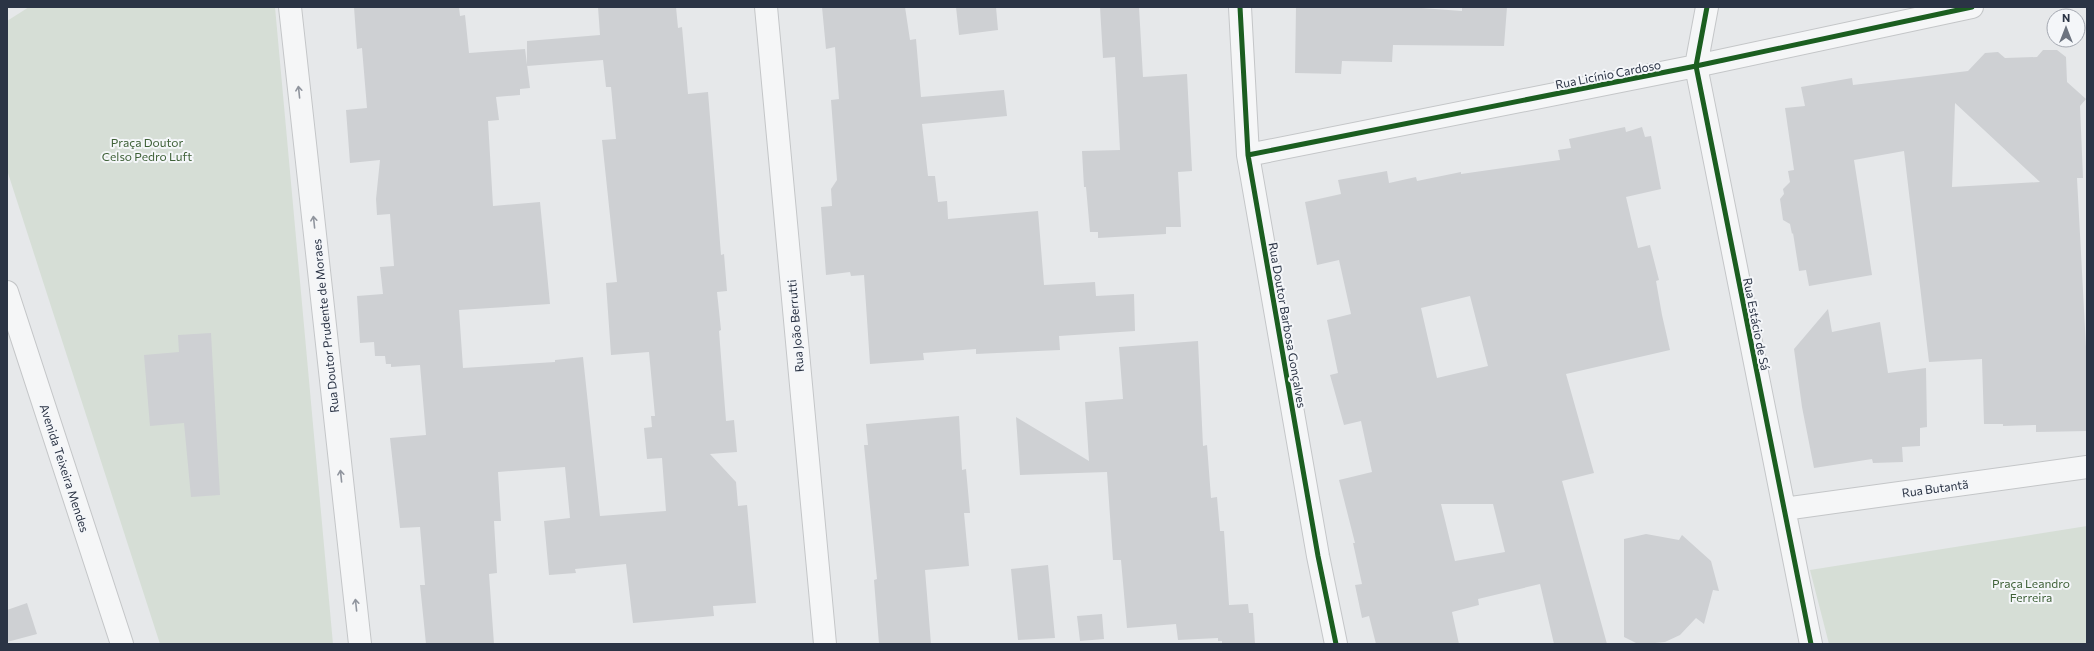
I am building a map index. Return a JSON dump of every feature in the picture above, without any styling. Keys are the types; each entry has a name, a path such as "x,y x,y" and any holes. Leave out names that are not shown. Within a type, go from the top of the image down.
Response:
{"street":[{"name":"Rua Doutor Prudente de Moraes","path":"290,7 360,644"},
{"name":"Rua João Berrutti","path":"766,7 825,644"},
{"name":"Rua Doutor Barbosa Gonçalves","path":"1240,7 1248,155 1318,556 1336,644"},
{"name":"Rua Estácio de Sá","path":"1707,7 1696,66 1811,644"},
{"name":"Rua Licínio Cardoso","path":"1248,155 1696,66 1972,7"},
{"name":"Avenida Teixeira Mendes","path":"7,292 122,644"},
{"name":"Rua Butantã","path":"1784,509 2087,467"}],"green space":[{"name":"Praça Doutor Celso Pedro Luft","path":"29,7 275,7 333,644 160,644 7,170 7,21"},
{"name":"Praça Leandro Ferreira","path":"2087,526 2087,644 1829,644 1810,570"}],"building":[{"path":"354,7 459,7 460,16 465,15 469,53 525,49 527,65 527,41 600,35 598,7 676,7 678,28 682,27 688,94 708,92 721,255 724,254 727,291 717,292 721,330 719,331 726,421 734,420 737,452 710,454 736,482 738,506 747,505 756,603 713,606 714,616 633,623 626,564 575,569 576,573 549,575 544,521 570,518 565,467 498,472 501,521 494,521 497,573 489,574 494,644 426,644 420,585 425,585 420,527 400,528 390,438 426,435 420,365 391,367 391,364 386,364 385,356 375,356 374,342 360,343 357,296 383,294 380,267 394,266 390,214 377,215 376,199 380,160 350,163 346,110 367,108 362,48 357,49","holes":["603,60 606,87 611,87 616,139 602,140 617,282 606,283 611,355 649,352 655,416 651,416 652,427 644,428 647,459 662,458 666,511 600,516 583,357 555,360 555,362 463,368 459,310 550,304 540,202 493,206 488,121 499,120 496,97 520,95 520,89 530,88 527,66"]},
{"path":"822,7 905,7 910,40 916,39 921,97 1004,90 1007,116 922,124 928,176 935,176 938,202 947,201 948,219 1038,211 1044,285 1095,282 1096,296 1134,294 1135,331 1059,336 1060,350 976,354 976,349 923,353 924,360 870,364 864,275 851,276 850,272 826,275 821,207 832,206 831,189 837,180 831,100 839,99 835,47 826,49"},
{"path":"956,7 996,7 998,30 959,35"},
{"path":"1100,7 1139,7 1143,77 1187,74 1192,171 1178,172 1181,227 1166,227 1166,234 1098,238 1098,232 1090,232 1086,187 1084,187 1082,151 1120,150 1115,57 1103,58"},
{"path":"1296,7 1408,7 1462,11 1462,7 1507,7 1504,46 1393,45 1392,62 1342,61 1341,74 1295,73"},
{"path":"2043,50 2057,50 2066,57 2067,82 2086,99 2080,106 2083,178 2077,178 2087,366 2087,431 2036,432 2036,425 2003,426 2003,424 1984,424 1982,359 1929,362 1904,151 1854,160 1872,275 1809,286 1806,270 1799,271 1793,233 1792,234 1790,224 1783,220 1780,199 1784,194 1783,189 1790,182 1788,171 1794,170 1785,108 1805,106 1801,87 1852,78 1853,85 1968,71 1985,53 1998,52 2005,58 2037,57","holes":["1955,103 2040,182 1952,187"]},
{"path":"1625,127 1626,132 1642,127 1645,137 1651,136 1661,189 1626,197 1638,248 1650,245 1659,280 1656,281 1670,350 1566,374 1594,473 1562,481 1607,644 1554,644 1540,584 1478,599 1479,605 1452,612 1459,644 1376,644 1369,616 1362,618 1355,585 1362,584 1353,543 1355,543 1339,480 1372,472 1361,421 1344,425 1330,375 1338,373 1327,320 1351,314 1339,260 1317,265 1305,202 1341,194 1338,180 1387,171 1389,183 1416,177 1417,181 1461,172 1461,174 1560,160 1558,150 1571,148 1569,139","holes":["1470,296 1488,366 1437,378 1421,308","1441,504 1493,504 1505,552 1455,561"]},
{"path":"1828,309 1832,332 1880,322 1888,373 1926,368 1927,427 1920,428 1920,446 1902,447 1903,462 1873,463 1872,459 1814,468 1802,407 1794,349"},
{"path":"211,333 220,495 191,497 184,423 150,426 144,355 179,352 178,335"},
{"path":"1198,341 1203,446 1207,445 1211,498 1217,497 1220,531 1224,531 1229,605 1248,604 1249,613 1253,613 1255,644 1222,644 1222,641 1218,641 1218,638 1178,640 1176,624 1127,628 1121,560 1113,560 1107,472 1020,475 1016,417 1089,461 1085,402 1123,399 1119,347"},
{"path":"959,416 962,470 966,469 970,513 964,513 969,566 925,570 931,644 879,644 874,580 877,579 864,445 868,445 866,424"},
{"path":"1646,534 1679,540 1682,535 1711,561 1719,591 1713,590 1704,624 1696,618 1680,635 1665,642 1638,644 1624,637 1624,539"},
{"path":"1048,565 1055,638 1018,640 1011,569"},
{"path":"27,603 37,634 7,642 7,610"},
{"path":"1102,614 1104,639 1080,641 1077,616"}],"cycle path":[{"path":"1240,7 1248,155 1318,556 1336,644"},
{"path":"1707,7 1696,66 1811,644"},
{"path":"1248,155 1696,66 1972,7"}]}
